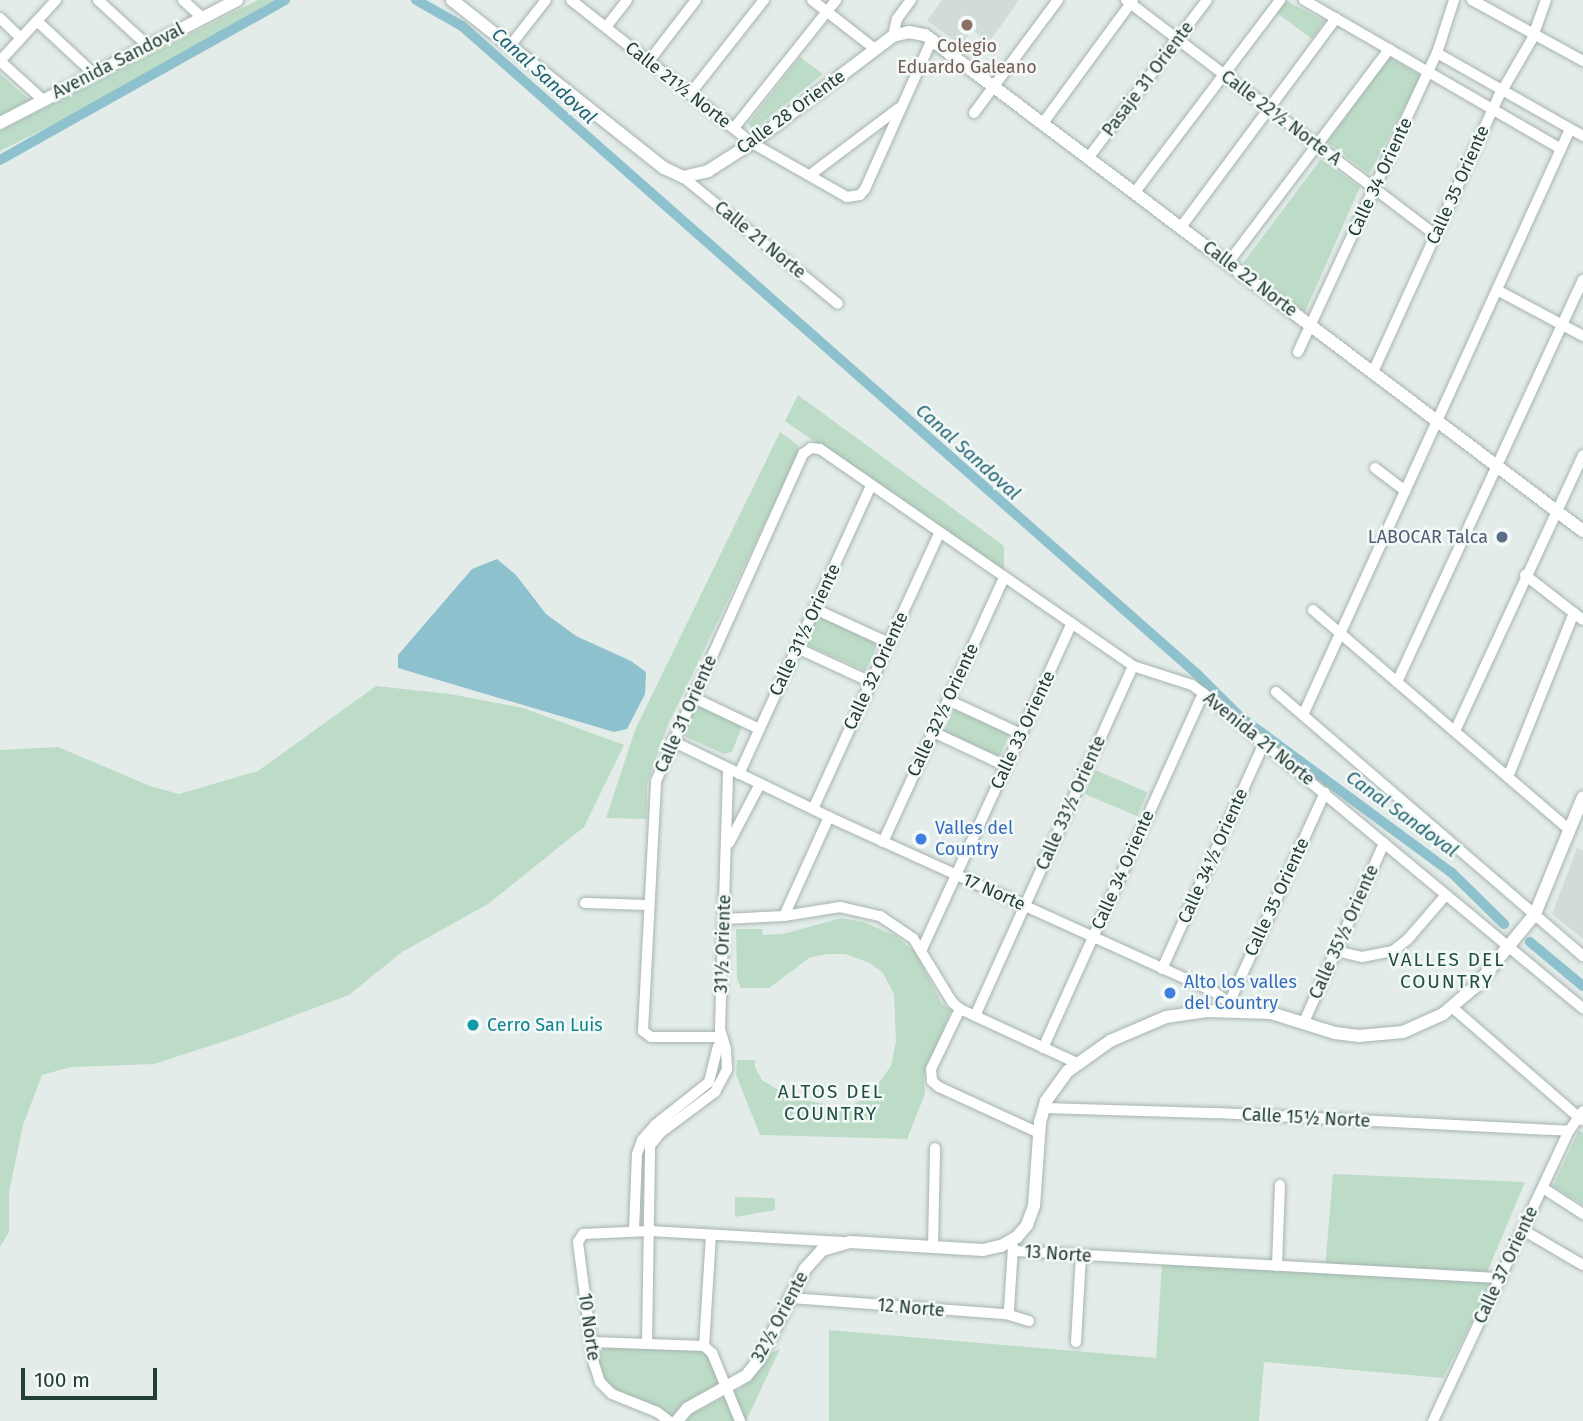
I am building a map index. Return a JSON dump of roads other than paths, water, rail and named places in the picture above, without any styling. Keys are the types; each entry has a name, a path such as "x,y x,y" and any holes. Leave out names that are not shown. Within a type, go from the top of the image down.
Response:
{"street":[{"path":"43,100 0,61 57,0"},
{"path":"99,0 148,46"},
{"path":"183,0 202,18"},
{"name":"Avenida Sandoval","path":"0,123 237,0"},
{"path":"510,46 546,0"},
{"name":"Calle 21½ Norte","path":"571,0 752,143 839,194 860,195 932,39"},
{"path":"606,27 627,0"},
{"path":"649,61 696,0"},
{"path":"690,94 764,0"},
{"path":"812,0 875,49"},
{"path":"734,128 836,0"},
{"name":"Calle 28 Oriente","path":"893,36 897,19 911,0"},
{"path":"974,113 1058,0"},
{"name":"Pasaje 31 Oriente","path":"1088,157 1207,0"},
{"path":"1135,192 1280,0"},
{"name":"Calle 34 Oriente","path":"1298,352 1437,54 1454,0"},
{"name":"Calle 35 Oriente","path":"1373,372 1502,90 1534,33 1546,0"},
{"path":"1043,123 1130,1"},
{"name":"Calle 22½ Norte A","path":"1130,1 1436,235"},
{"path":"1307,1 1560,149"},
{"path":"1476,1 1583,61"},
{"path":"460,2 510,46 664,168 683,177"},
{"path":"0,18 21,38"},
{"path":"1181,227 1336,19"},
{"path":"37,21 94,74"},
{"name":"Calle 28 Oriente","path":"683,177 708,171 752,143 893,36 914,33"},
{"name":"Calle 22 Norte","path":"914,33 932,39 1583,531"},
{"path":"1228,262 1389,49"},
{"path":"1437,54 1583,136"},
{"path":"810,175 902,106"},
{"path":"1303,715 1570,129"},
{"name":"Calle 21 Norte","path":"683,177 838,304"},
{"path":"1398,682 1495,465 1583,280"},
{"path":"1497,290 1583,336"},
{"name":"Avenida 21 Norte","path":"803,454 811,448 820,449 1133,666 1192,685 1583,1009"},
{"name":"Calle 31 Oriente","path":"722,1039 651,1037 645,1034 642,1027 656,781 803,454"},
{"path":"1455,731 1525,575 1583,455"},
{"path":"1375,468 1405,491"},
{"name":"Calle 31½ Oriente","path":"733,771 760,729 871,486"},
{"name":"Calle 32 Oriente","path":"813,809 939,534"},
{"path":"1508,777 1579,616 1525,575"},
{"name":"Calle 32½ Oriente","path":"883,842 1004,578"},
{"path":"814,609 889,643"},
{"path":"1313,610 1570,830"},
{"name":"Calle 33 Oriente","path":"922,949 1071,625"},
{"path":"797,648 871,682"},
{"name":"Calle 33½ Oriente","path":"975,1016 1133,666"},
{"path":"1276,692 1583,956"},
{"name":"Calle 34 Oriente","path":"1043,1048 1203,693"},
{"path":"692,697 760,729"},
{"path":"948,700 1021,734"},
{"path":"933,732 1006,766"},
{"name":"17 Norte","path":"672,741 829,817 1235,1005"},
{"name":"Calle 34½ Oriente","path":"1162,969 1264,743"},
{"name":"31½ Oriente","path":"648,1140 719,1087 727,1069 722,1039 724,919 733,771"},
{"name":"31½ Oriente","path":"727,847 761,785"},
{"name":"Calle 35 Oriente","path":"1235,1005 1325,793"},
{"path":"1006,1314 1013,1246 1027,1225 1034,1206 1039,1133 1044,1108 1056,1085 1077,1063 1110,1041 1154,1021 1235,1005 1347,1035 1381,1036 1423,1025 1453,1008 1509,947 1535,914 1583,797"},
{"path":"784,916 829,817"},
{"name":"Calle 35½ Oriente","path":"1304,1022 1384,843"},
{"path":"1336,951 1362,957 1392,951 1408,939 1446,895"},
{"path":"585,903 649,905"},
{"path":"724,919 784,916 829,907 863,910 907,932 922,949 952,1002 960,1009 1077,1063"},
{"path":"1453,1008 1581,1116"},
{"path":"960,1009 931,1069 931,1078 939,1087 1039,1133"},
{"name":"Calle 15½ Norte","path":"1044,1108 1217,1113 1569,1131"},
{"name":"Calle 37 Oriente","path":"1433,1421 1569,1131 1581,1116"},
{"path":"634,1231 637,1154 648,1140"},
{"path":"647,1344 650,1231 648,1140"},
{"path":"933,1247 934,1148"},
{"path":"1277,1266 1280,1185"},
{"path":"1543,1188 1583,1214"},
{"path":"1523,1230 1583,1265"},
{"name":"13 Norte","path":"583,1234 650,1231 983,1250 1013,1246 1081,1255 1501,1278"},
{"name":"10 Norte","path":"583,1234 578,1242 596,1374 606,1389 669,1421"},
{"path":"704,1346 711,1235"},
{"name":"32½ Oriente","path":"677,1421 688,1408 726,1390 746,1376 759,1360 812,1259 822,1250 850,1242"},
{"path":"1076,1342 1081,1255"},
{"name":"12 Norte","path":"791,1298 1006,1314 1029,1321"},
{"path":"592,1342 704,1346 712,1353 740,1421"}],"water":[{"path":"497,559 516,575 546,614 576,636 631,661 646,672 645,694 627,729 614,732 398,668 398,655 472,569"}],"waterway":[{"name":"Canal Sandoval","path":"0,160 285,0"},
{"name":"Canal Sandoval","path":"416,0 462,26 1196,673 1239,716 1452,873 1504,924"},
{"name":"Canal Sandoval","path":"1530,942 1583,986"}],"place":[{"name":"Colegio Eduardo Galeano","path":"967,25"},
{"name":"LABOCAR Talca","path":"1502,537"},
{"name":"Valles del Country","path":"921,839"},
{"name":"Alto los valles del Country","path":"1170,993"},
{"name":"Cerro San Luis","path":"473,1025"}],"district":[{"name":"VALLES DEL COUNTRY","path":"1447,971"},
{"name":"ALTOS DEL COUNTRY","path":"831,1103"}]}
